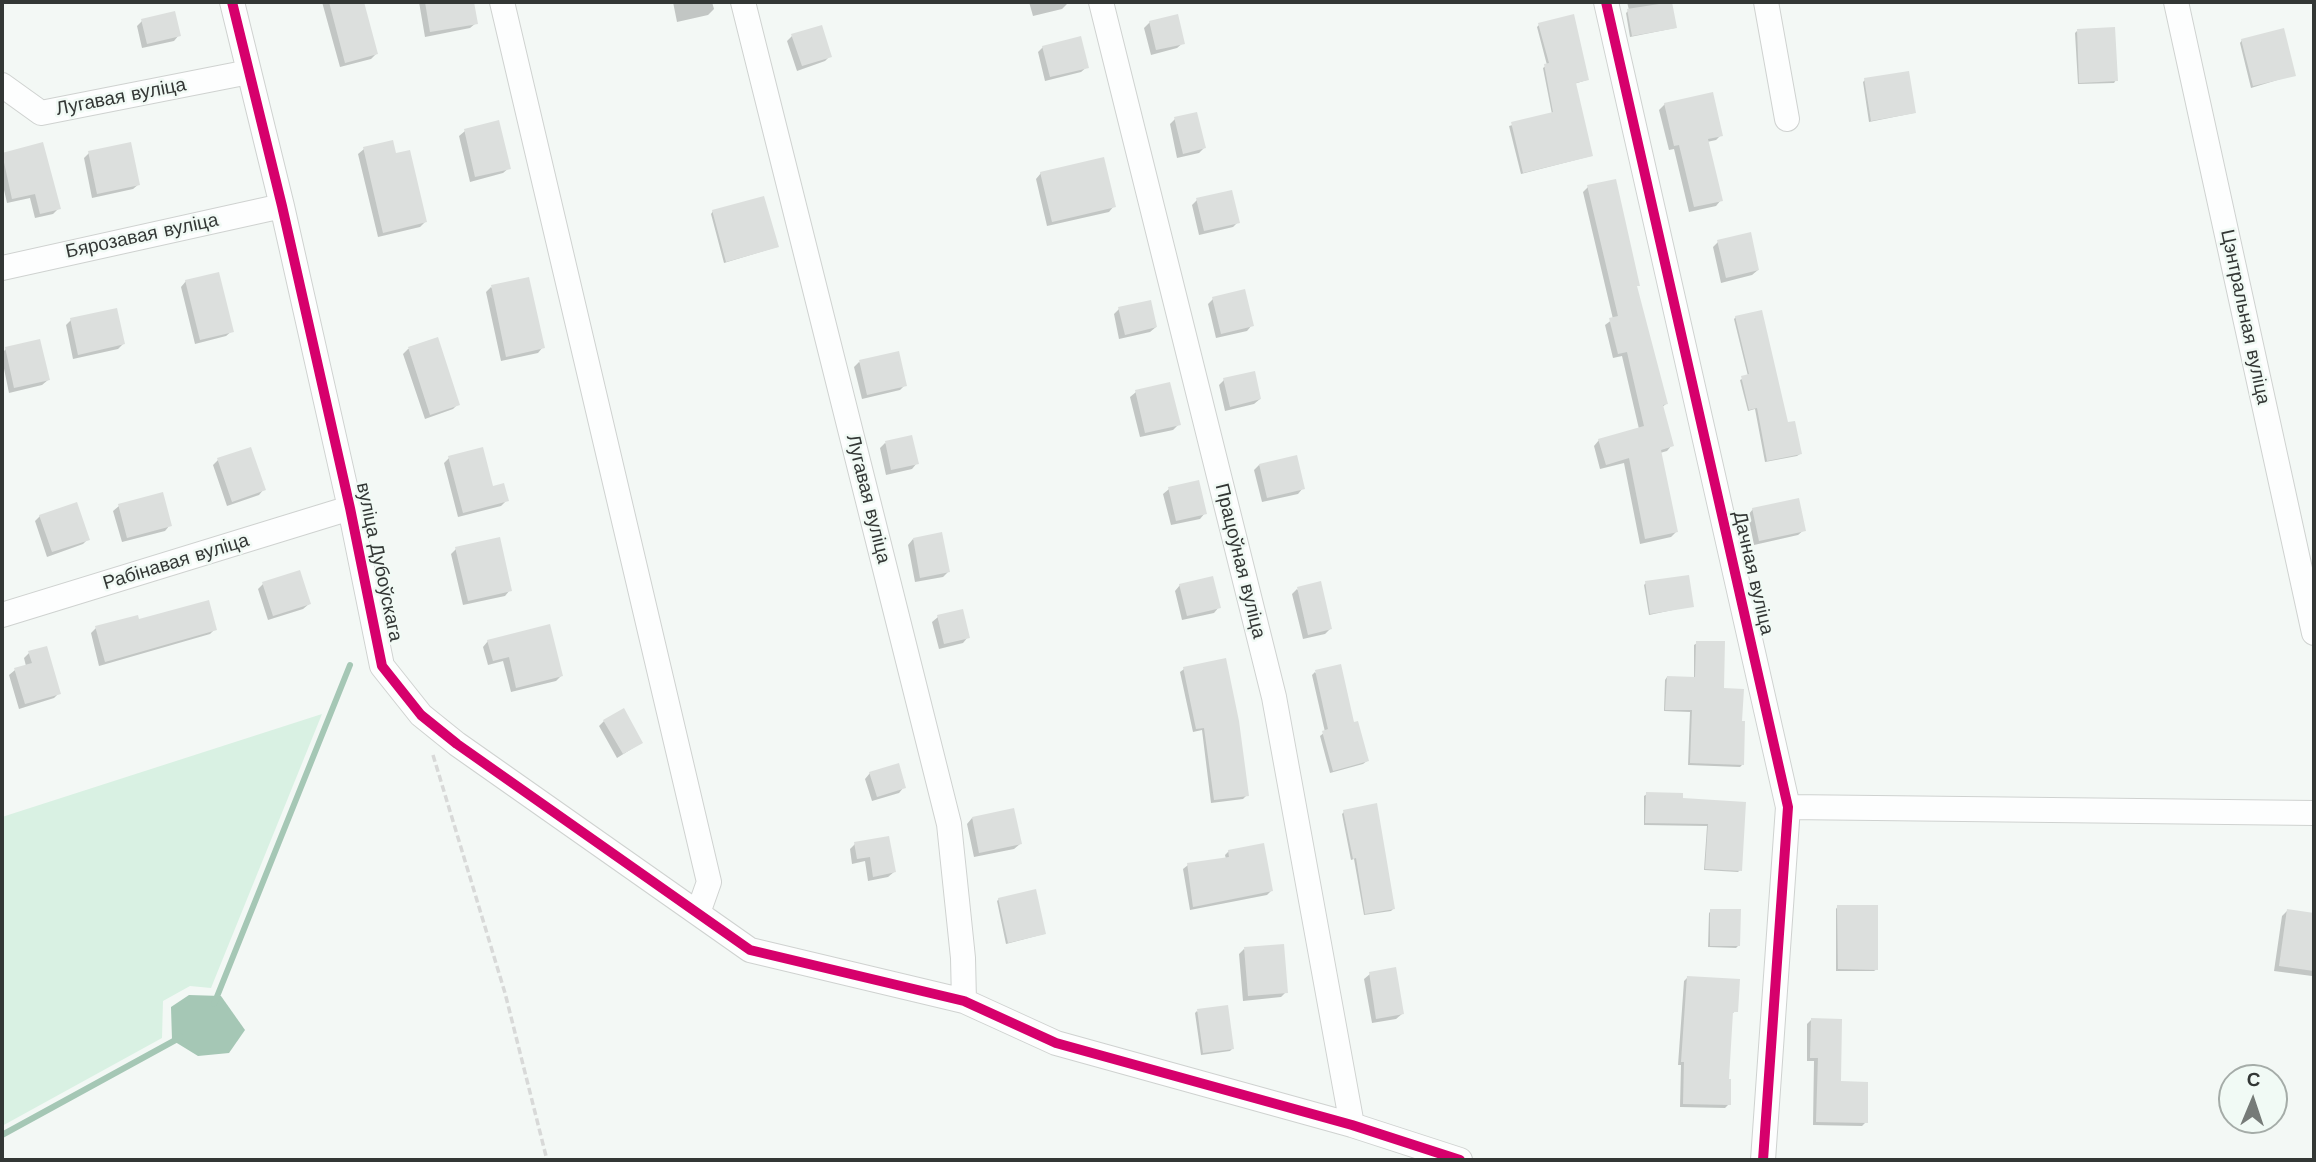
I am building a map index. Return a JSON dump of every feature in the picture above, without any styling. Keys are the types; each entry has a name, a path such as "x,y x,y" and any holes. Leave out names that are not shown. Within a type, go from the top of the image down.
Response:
{"street":[{"name":"вуліца Дубоўскага","path":"232,2 351,508 382,666 421,715 457,744 750,950 964,1001 1056,1043 1352,1125 1460,1160"},
{"path":"502,2 709,882 698,913"},
{"name":"Лугавая вуліца","path":"743,2 949,824 964,1001"},
{"name":"Працоўная вуліца","path":"1101,2 1274,697 1352,1125"},
{"name":"Дачная вуліца","path":"1606,2 1788,807 1763,1160"},
{"path":"1766,2 1787,119"},
{"name":"Цэнтральная вуліца","path":"2176,2 2314,633"},
{"name":"Лугавая вуліца","path":"2,85 41,113 249,72"},
{"name":"Бярозавая вуліца","path":"2,268 282,206"},
{"name":"Рабінавая вуліца","path":"2,615 351,508"},
{"path":"1788,807 2314,813"}],"path":[{"path":"433,755 505,993 547,1160"}],"shaded area":[{"path":"322,714 211,988 190,986 163,1001 162,1038 2,1126 2,817"},
{"path":"189,995 221,996 245,1030 229,1053 198,1056 172,1040 171,1007"}],"building":[{"path":"329,2 364,2 378,54 345,63"},
{"path":"425,2 474,2 478,24 430,32"},
{"path":"1672,2 1677,28 1632,36 1627,9"},
{"path":"175,11 181,36 147,44 141,19"},
{"path":"1178,14 1185,44 1156,50 1149,21"},
{"path":"1574,14 1589,80 1576,83 1593,156 1523,173 1511,122 1553,112 1544,64 1549,63 1538,23"},
{"path":"822,25 832,57 802,66 791,34"},
{"path":"2115,27 2118,81 2079,83 2077,29"},
{"path":"2284,28 2296,76 2253,86 2241,39"},
{"path":"1081,36 1089,68 1050,77 1042,46"},
{"path":"1909,71 1916,113 1871,121 1864,78"},
{"path":"1713,92 1723,136 1708,139 1723,201 1694,207 1679,145 1674,146 1664,103"},
{"path":"1197,112 1206,148 1183,154 1174,117"},
{"path":"499,120 511,169 475,177 464,129"},
{"path":"393,140 396,153 410,150 427,222 383,233 363,147"},
{"path":"43,142 61,209 40,214 35,194 12,199 2,153"},
{"path":"131,142 140,185 97,194 88,151"},
{"path":"1104,157 1116,207 1052,222 1040,172"},
{"path":"1616,179 1640,286 1637,286 1668,404 1663,405 1674,446 1661,450 1678,532 1645,539 1629,458 1606,465 1598,439 1644,426 1627,352 1618,354 1609,318 1618,316 1587,185"},
{"path":"1232,190 1240,223 1204,231 1196,198"},
{"path":"764,196 779,247 726,262 712,210"},
{"path":"1751,232 1759,270 1726,278 1717,240"},
{"path":"219,272 234,332 200,340 185,280"},
{"path":"529,277 545,348 506,357 491,285"},
{"path":"1245,289 1254,326 1221,334 1212,297"},
{"path":"1151,300 1157,327 1125,335 1118,307"},
{"path":"117,308 125,344 78,355 70,318"},
{"path":"1762,310 1788,422 1795,421 1802,454 1767,461 1757,408 1749,410 1741,376 1749,374 1735,316"},
{"path":"438,337 460,405 430,415 408,347"},
{"path":"40,339 50,380 14,388 5,347"},
{"path":"899,351 907,386 867,395 859,360"},
{"path":"1255,371 1261,399 1230,407 1223,378"},
{"path":"1170,382 1181,425 1145,433 1135,390"},
{"path":"912,435 919,464 891,470 885,441"},
{"path":"251,447 266,490 232,502 217,458"},
{"path":"483,447 493,486 504,483 509,501 463,513 448,456"},
{"path":"1297,455 1305,489 1267,498 1259,464"},
{"path":"1199,480 1207,514 1176,521 1168,487"},
{"path":"163,492 172,526 127,538 118,504"},
{"path":"1799,498 1806,531 1759,541 1752,508"},
{"path":"77,502 90,540 52,552 39,515"},
{"path":"942,532 950,572 920,578 913,538"},
{"path":"500,537 512,591 468,601 455,547"},
{"path":"300,570 311,604 273,616 262,582"},
{"path":"1689,575 1694,607 1650,614 1645,581"},
{"path":"1213,576 1221,608 1187,616 1179,584"},
{"path":"1321,581 1332,629 1308,635 1297,587"},
{"path":"209,600 217,630 105,662 95,626 138,615 139,619"},
{"path":"963,609 970,638 944,644 937,615"},
{"path":"550,624 563,676 516,688 509,657 493,661 487,640"},
{"path":"1696,641 1725,641 1724,688 1744,689 1744,765 1690,763 1692,710 1665,710 1667,676 1695,677"},
{"path":"47,646 61,694 25,704 14,668 32,663 28,651"},
{"path":"1226,658 1239,721 1249,796 1214,800 1204,728 1196,729 1183,667"},
{"path":"1341,664 1354,722 1358,721 1369,761 1333,771 1322,731 1328,729 1315,670"},
{"path":"624,708 643,743 623,754 603,720"},
{"path":"899,763 906,788 877,797 869,772"},
{"path":"1646,792 1683,793 1683,798 1746,802 1742,871 1705,869 1708,824 1645,823"},
{"path":"1377,803 1395,909 1365,914 1356,858 1353,859 1343,810"},
{"path":"1014,808 1022,844 979,853 972,817"},
{"path":"889,836 896,872 873,877 870,857 857,859 854,842"},
{"path":"1264,843 1273,891 1193,907 1187,863 1229,857 1228,850"},
{"path":"1036,889 1046,934 1008,943 998,898"},
{"path":"1837,905 1878,905 1878,970 1838,969"},
{"path":"1710,909 1741,909 1740,946 1710,946"},
{"path":"2287,909 2314,913 2314,971 2279,966"},
{"path":"1284,944 1288,993 1248,996 1244,947"},
{"path":"1396,967 1404,1014 1376,1019 1369,972"},
{"path":"1687,976 1740,979 1738,1012 1733,1012 1729,1079 1731,1105 1683,1104 1684,1062 1681,1062"},
{"path":"1228,1005 1234,1049 1203,1053 1197,1009"},
{"path":"1811,1018 1842,1019 1841,1081 1868,1082 1868,1123 1816,1122 1818,1058 1810,1058"}],"waterway":[{"path":"214,1004 350,665"},
{"path":"2,1135 181,1037"}],"cycle path":[{"path":"232,2 282,206 350,508 382,666 421,715 457,744 750,950 964,1001 1056,1043 1352,1125 1460,1160"},
{"path":"1606,2 1788,807 1763,1160"}]}
